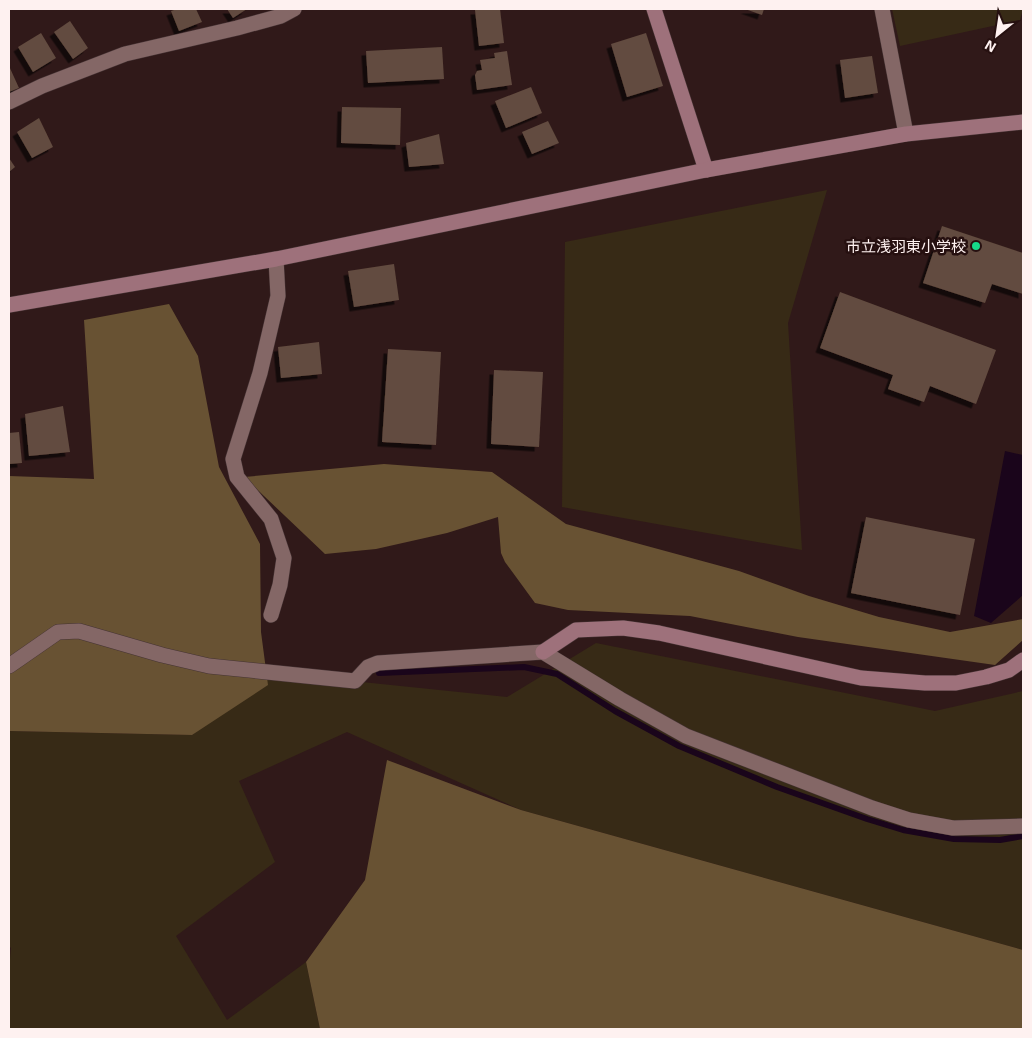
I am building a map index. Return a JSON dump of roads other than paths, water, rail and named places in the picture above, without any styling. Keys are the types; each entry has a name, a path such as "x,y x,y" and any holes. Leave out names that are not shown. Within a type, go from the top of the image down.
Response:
{"street":[{"path":"9,102 125,54 237,28 282,16 294,9"},
{"path":"654,9 706,170"},
{"path":"882,9 906,134"},
{"path":"9,305 276,259 706,170 906,134 1023,122"},
{"path":"271,615 280,585 284,558 271,519 237,477 233,460 260,373 278,296 276,259"},
{"path":"9,666 58,632 79,631 208,666 355,681 368,667 378,663 543,652 576,630 624,628 659,633 861,678 897,681 956,683 986,678 1009,670 1023,660"},
{"path":"543,652 620,699 686,736 863,805 909,820 953,828 1023,826"}],"waterway":[{"path":"379,673 524,667 557,674 615,711 679,746 777,787 867,819 903,830 954,839 1000,840 1023,836"}],"place":[{"name":"市立浅羽東小学校","path":"976,246"}]}
